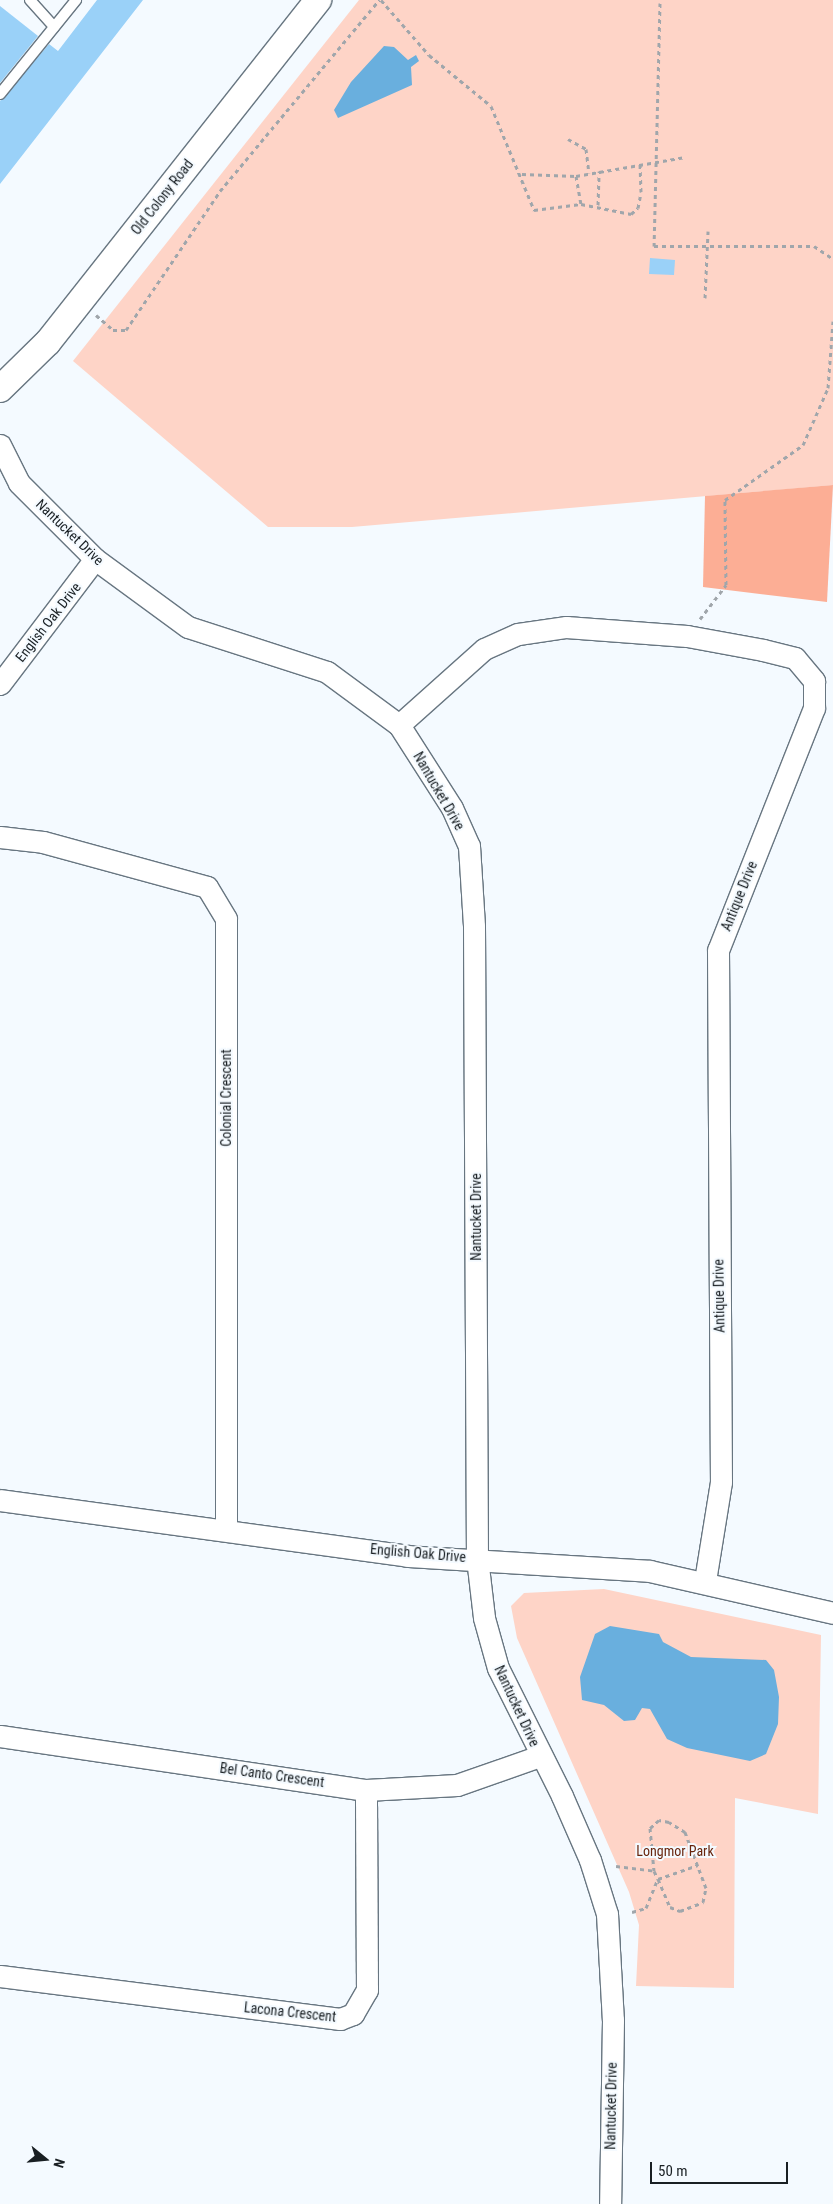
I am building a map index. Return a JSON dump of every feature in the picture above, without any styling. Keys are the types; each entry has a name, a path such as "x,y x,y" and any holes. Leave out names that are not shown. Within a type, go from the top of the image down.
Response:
{"street":[{"name":"Old Colony Road","path":"0,389 30,362 80,302 318,0"},
{"name":"Nantucket Drive","path":"0,445 19,483 95,559 188,627 327,672 399,725 452,808 469,846 474,885 477,1558 484,1618 498,1668 590,1860 607,1914 612,2020 610,2204"},
{"name":"English Oak Drive","path":"0,684 95,559"},
{"name":"Antique Drive","path":"399,725 484,649 518,634 566,627 686,636 796,658 809,671 816,694 718,950 721,1482 705,1581"},
{"name":"Colonial Crescent","path":"0,837 43,842 207,887 224,913 226,1528"},
{"name":"English Oak Drive","path":"0,1500 226,1528 407,1556 477,1558 526,1565 606,1566 705,1581 833,1613"},
{"name":"Bel Canto Crescent","path":"0,1736 366,1790 457,1785 540,1756"},
{"name":"Lacona Crescent","path":"0,1976 340,2019 353,2014 367,1990 366,1790"}],"lane":[{"path":"30,0 54,27"},
{"path":"0,94 76,0"}],"path":[{"path":"80,302 113,330 126,330 220,191 380,0 429,55 491,106 522,174 534,210 581,204 598,205 618,213 631,214 638,208 640,162"},
{"path":"660,3 654,246 706,249 814,246 833,259"},
{"path":"568,138 586,150 589,173"},
{"path":"522,174 576,176 656,159 685,158"},
{"path":"598,205 599,171"},
{"path":"576,176 581,204"},
{"path":"705,298 708,231"},
{"path":"686,636 726,585 725,500 803,445 828,388 833,321"},
{"path":"659,1820 685,1832 698,1865 706,1894 703,1902 691,1909 680,1911 670,1907 654,1871 648,1845 650,1828 659,1820"},
{"path":"632,1912 646,1908 658,1879 698,1865"},
{"path":"616,1866 654,1871"}],"green space":[{"path":"359,0 833,0 833,485 352,527 268,527 73,361"},
{"name":"Longmor Park","path":"604,1589 821,1635 818,1814 735,1798 734,1988 636,1986 639,1925 629,1892 517,1638 511,1606 524,1593"}],"shaded area":[{"path":"833,485 827,602 703,587 705,496"}],"water":[{"path":"384,46 394,47 408,60 416,55 419,61 411,67 412,85 338,118 334,110 351,82"},
{"path":"610,1626 659,1634 663,1642 691,1657 766,1660 774,1670 779,1697 778,1724 766,1754 750,1761 687,1748 667,1739 650,1709 642,1708 635,1720 624,1721 604,1705 582,1700 580,1677 595,1634"}],"building":[{"path":"97,0 143,0 0,184 0,101 49,44 58,51"},
{"path":"0,6 38,36 0,83"},
{"path":"650,258 675,260 674,275 649,274"}]}
